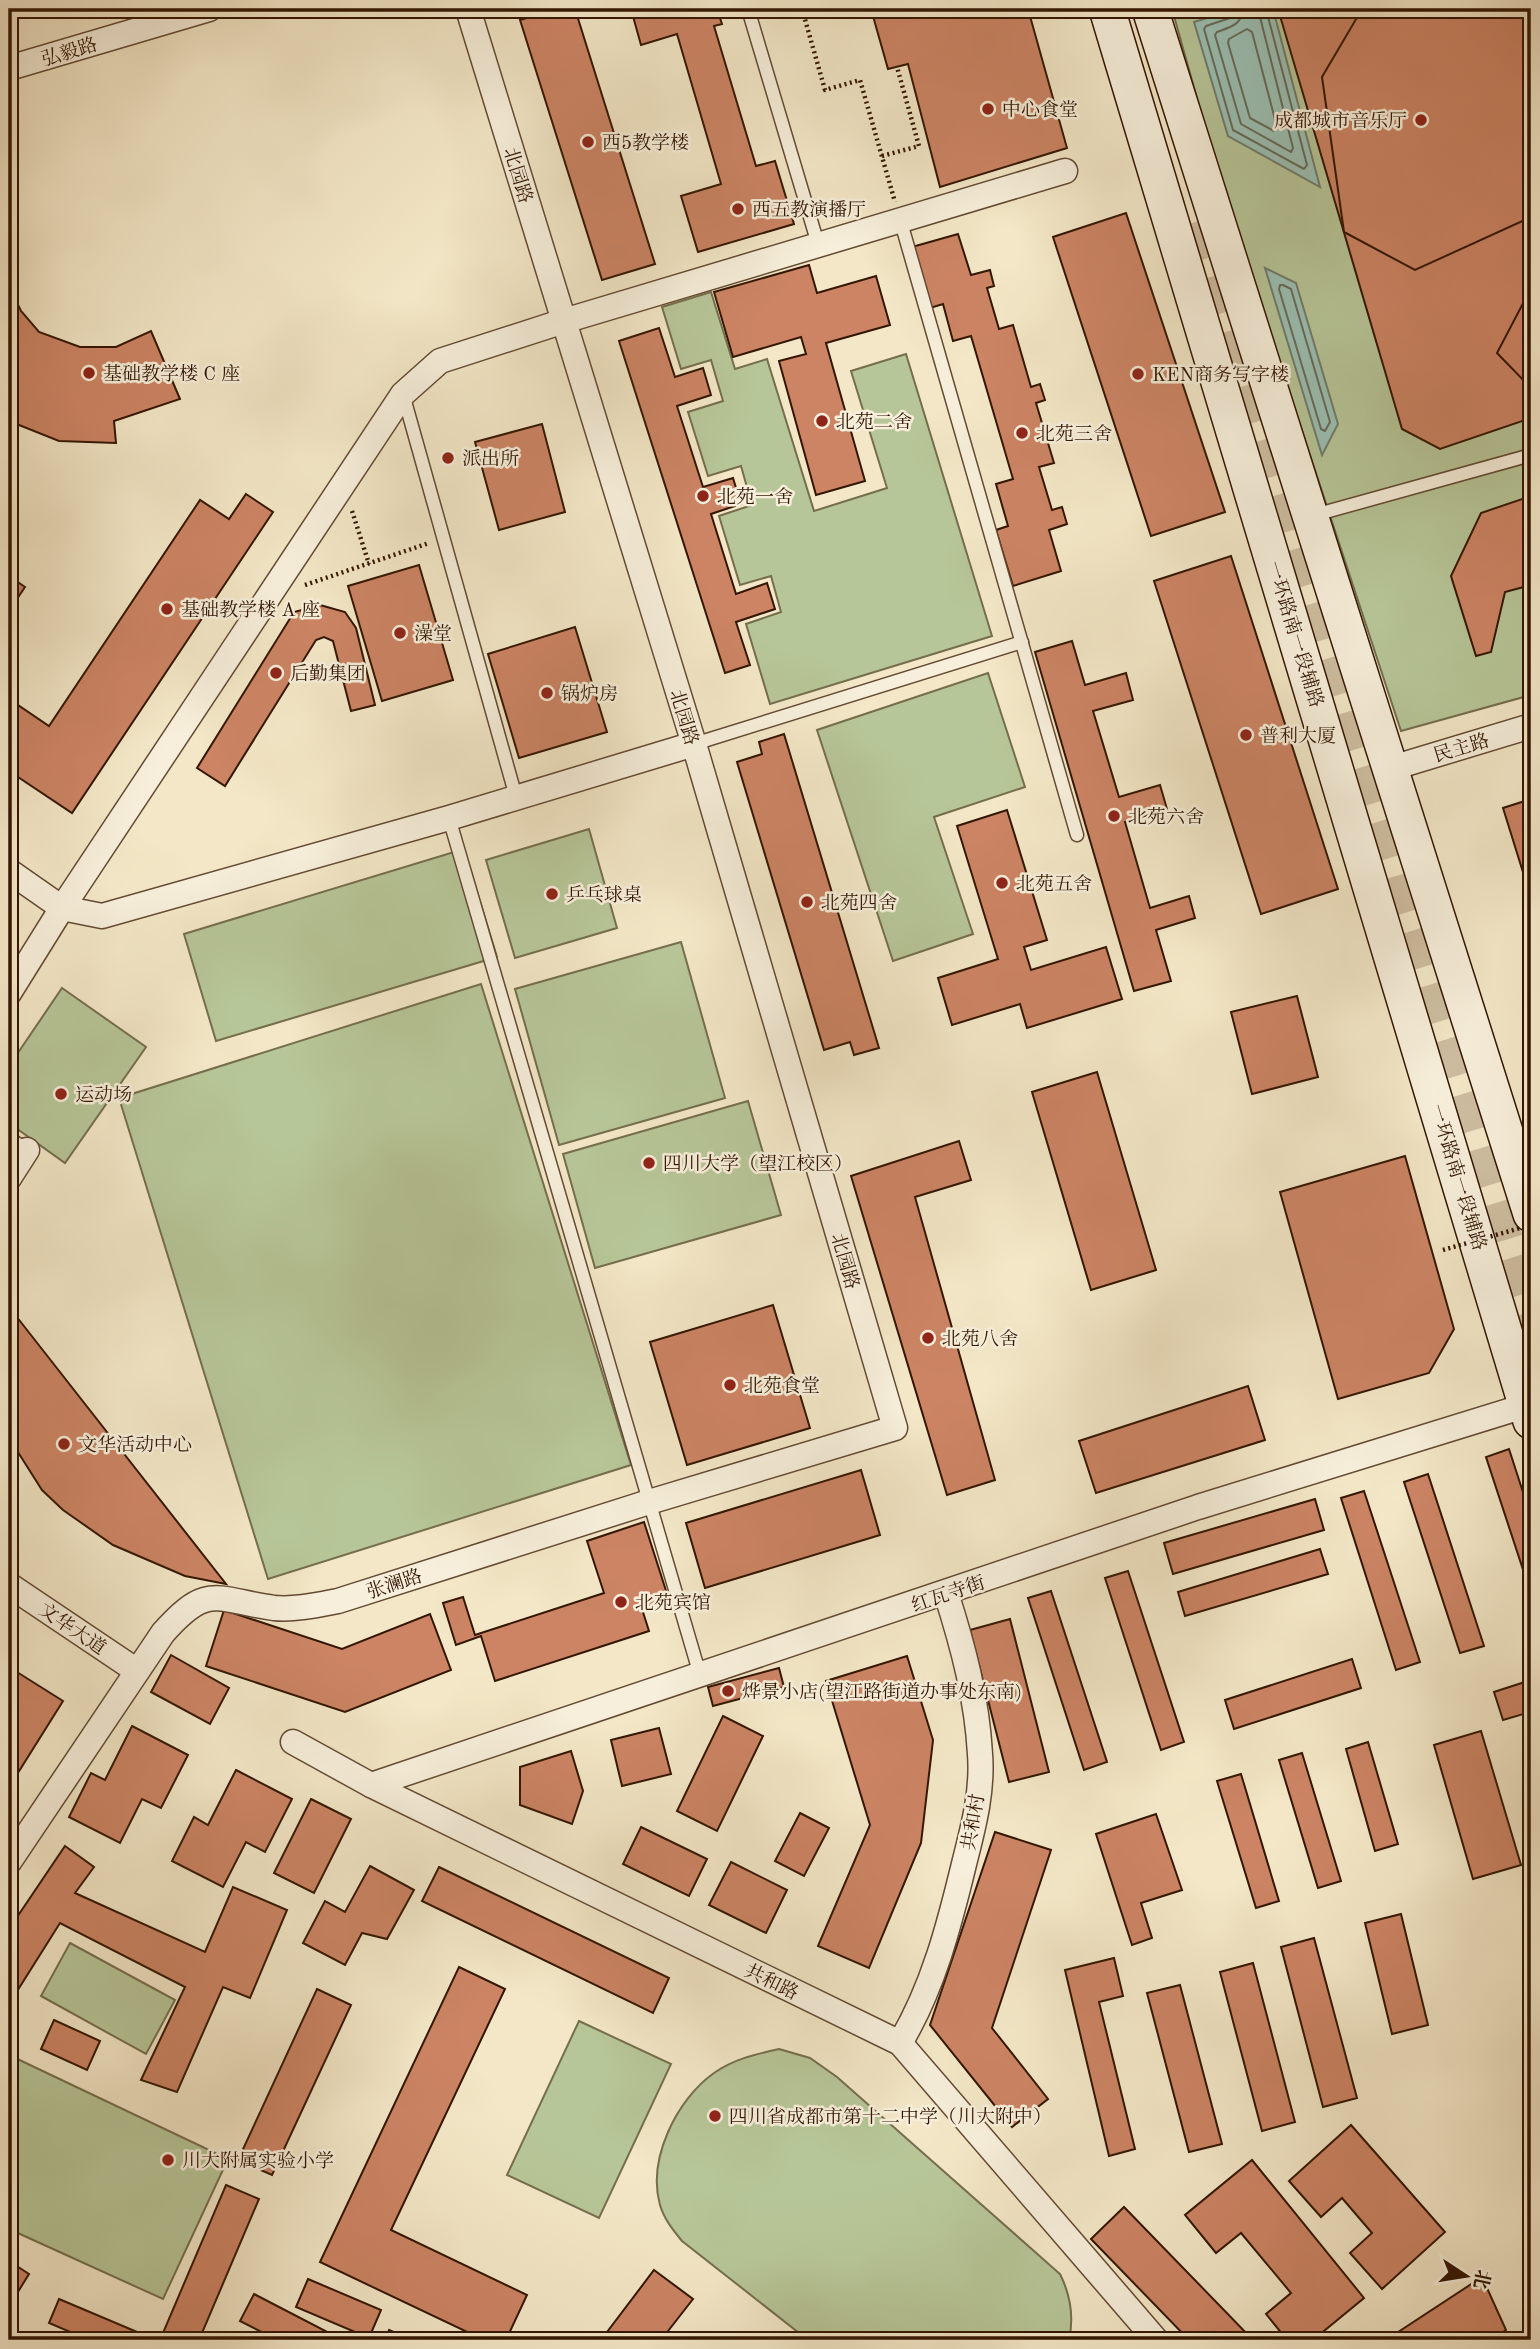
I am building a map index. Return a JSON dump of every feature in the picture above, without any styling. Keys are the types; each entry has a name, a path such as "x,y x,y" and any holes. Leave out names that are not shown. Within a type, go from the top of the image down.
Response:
{"main road":[{"name":"一环路南一段辅路","path":"1107,9 1530,1410"},
{"path":"1150,9 1531,1214"}],"street":[{"name":"弘毅路","path":"9,68 130,20 209,9"},
{"name":"北园路","path":"468,9 694,744 895,1428"},
{"path":"9,993 62,908 403,394 440,361 564,321 1065,171"},
{"name":"民主路","path":"1392,768 1531,726"},
{"path":"9,872 62,908 102,916 449,818 694,744"},
{"path":"9,1178 18,1144"},
{"name":"红瓦寺街","path":"371,1785 946,1594 1198,1507 1530,1410"},
{"name":"张澜路","path":"13,1846 178,1616 199,1601 215,1597 277,1608 306,1607 338,1601 649,1502 895,1428"},
{"name":"文华大道","path":"9,1585 137,1671"},
{"name":"共和村","path":"900,2043 917,2014 931,1980 957,1893 977,1812 981,1757 975,1701 946,1594"},
{"name":"共和路","path":"293,1742 371,1785 900,2043 1156,2340"}],"lane":[{"path":"748,9 818,244"},
{"path":"900,219 1076,835"},
{"path":"403,394 516,797"},
{"path":"1311,516 1531,455"},
{"path":"694,744 1022,642"},
{"path":"449,818 700,1675"}],"path":[{"path":"802,9 825,90 860,79 900,219"},
{"path":"882,156 919,146 897,67"},
{"path":"344,483 369,564"},
{"path":"268,597 443,539"},
{"path":"1443,1250 1531,1225"}],"green space":[{"path":"1172,9 1531,9 1531,695 1401,731 1223,191"},
{"path":"711,292 735,369 767,359 814,511 887,488 851,371 906,354 992,636 770,704 746,624 781,612 771,576 740,585 719,516 752,505 741,466 708,476 688,412 723,401 711,360 681,369 662,307"},
{"path":"988,673 1025,787 934,817 973,934 893,961 817,730"},
{"name":"乒乓球桌","path":"589,829 617,928 515,958 486,860"},
{"path":"464,849 497,957 216,1041 184,934"},
{"path":"681,942 725,1098 559,1145 515,989"},
{"name":"运动场","path":"481,984 631,1465 268,1579 119,1098"},
{"name":"运动场","path":"62,988 146,1047 65,1163 9,1123 9,1066"},
{"path":"748,1101 781,1215 595,1268 563,1154"},
{"path":"70,1943 175,2000 146,2054 41,1996"},
{"path":"579,2021 671,2064 599,2218 507,2175"},
{"path":"779,2049 810,2058 837,2077 1060,2274 1070,2307 1069,2340 808,2340 682,2241 664,2215 657,2187 662,2150 677,2114 688,2098 714,2073 737,2061"},
{"path":"9,2055 228,2159 163,2299 9,2229"}],"water":[{"path":"1237,9 1273,9 1320,187 1228,136 1194,22"},
{"path":"1265,268 1296,283 1338,424 1322,455"}],"building":[{"name":"西5教学楼","path":"556,9 575,9 655,264 602,280 520,20"},
{"name":"西5教学楼","path":"631,9 717,9 722,24 714,26 756,166 775,161 794,224 698,252 681,196 721,184 677,34 641,45"},
{"name":"中心食堂","path":"871,9 1028,9 1067,148 940,187 908,64 888,69"},
{"name":"成都城市音乐厅","path":"1278,9 1531,9 1531,418 1440,449 1402,429"},
{"path":"1362,9 1531,9 1531,217 1415,270 1344,232 1322,77"},
{"name":"KEN商务写字楼","path":"1126,213 1225,512 1151,536 1053,237"},
{"name":"北苑三舍","path":"958,234 971,275 990,270 994,286 987,288 999,329 1013,325 1031,387 1040,384 1045,400 1036,403 1054,463 1039,467 1052,510 1062,507 1067,524 1049,530 1061,571 1013,586 996,530 1008,526 996,484 1013,479 971,336 953,341 943,304 930,308 912,247"},
{"name":"北苑二舍","path":"809,265 817,293 876,276 890,325 826,343 865,481 816,495 779,361 806,354 801,337 733,357 714,292"},
{"name":"基础教学楼 C 座","path":"9,286 21,311 39,332 80,347 116,347 151,331 180,399 114,421 116,443 59,441 9,421"},
{"path":"1531,288 1531,388 1497,353"},
{"name":"北苑一舍","path":"659,328 675,377 703,368 711,395 677,406 703,487 733,478 741,504 711,514 736,594 767,583 775,609 736,622 750,665 725,673 619,341"},
{"path":"542,424 565,512 499,530 475,442"},
{"name":"基础教学楼 A 座","path":"246,494 273,512 72,813 9,771 9,699 49,726 200,500 229,519"},
{"path":"1531,496 1531,585 1505,592 1491,652 1476,656 1451,576 1481,513"},
{"name":"普利大厦","path":"1231,556 1338,889 1261,914 1154,581"},
{"name":"澡堂","path":"419,565 453,680 382,701 348,586"},
{"path":"9,576 25,587 9,611"},
{"name":"后勤集团","path":"320,605 345,612 356,628 375,705 351,711 333,641 324,637 316,640 225,786 197,768 294,612"},
{"name":"锅炉房","path":"575,627 607,732 519,758 488,654"},
{"name":"北苑六舍","path":"1072,641 1085,685 1126,673 1133,700 1093,711 1119,797 1160,785 1167,809 1125,822 1150,908 1189,896 1195,918 1156,930 1171,981 1134,991 1035,652"},
{"name":"北苑四舍","path":"784,734 879,1048 854,1055 850,1042 824,1050 737,762 762,754 759,742"},
{"path":"1531,799 1531,898 1503,808"},
{"name":"北苑五舍","path":"1007,810 1047,940 1024,947 1031,970 1106,947 1122,999 1027,1028 1020,1004 952,1025 938,978 998,959 957,826"},
{"path":"1297,996 1318,1077 1252,1094 1231,1012"},
{"path":"1097,1072 1156,1270 1091,1290 1032,1092"},
{"name":"北苑八舍","path":"959,1141 971,1180 915,1197 995,1480 947,1495 851,1176"},
{"path":"1405,1156 1454,1329 1429,1373 1338,1399 1280,1192"},
{"name":"北苑食堂","path":"773,1305 810,1428 687,1465 650,1342"},
{"name":"文华活动中心","path":"9,1307 226,1584 185,1576 113,1545 63,1510 42,1490 9,1438"},
{"path":"1248,1386 1265,1440 1096,1493 1079,1441"},
{"path":"1509,1449 1531,1517 1531,1594 1486,1457"},
{"path":"861,1470 880,1535 705,1588 686,1523"},
{"path":"1428,1474 1484,1646 1460,1653 1404,1482"},
{"path":"1364,1491 1420,1662 1396,1670 1341,1498"},
{"path":"1315,1499 1324,1530 1173,1574 1164,1543"},
{"name":"北苑宾馆","path":"644,1522 669,1600 642,1609 649,1631 495,1681 481,1636 456,1645 443,1603 463,1597 475,1635 604,1593 587,1541"},
{"path":"1320,1549 1328,1574 1185,1616 1178,1592"},
{"path":"1128,1571 1184,1742 1161,1750 1105,1578"},
{"path":"1051,1591 1107,1762 1084,1770 1028,1598"},
{"path":"224,1610 342,1649 430,1614 451,1670 345,1712 206,1666"},
{"path":"1010,1619 1049,1772 1009,1782 970,1630"},
{"path":"171,1655 229,1688 210,1724 151,1692"},
{"path":"907,1656 933,1740 921,1843 869,1968 818,1946 870,1825 826,1681"},
{"path":"1352,1659 1361,1688 1234,1729 1225,1700"},
{"path":"9,1667 63,1701 11,1784 9,1782"},
{"path":"779,1668 784,1687 713,1706 708,1687"},
{"path":"1531,1680 1531,1728 1527,1713 1503,1720 1494,1692"},
{"path":"723,1716 763,1736 717,1831 677,1811"},
{"path":"132,1726 188,1755 161,1808 142,1799 120,1843 69,1817 91,1773 105,1780"},
{"path":"659,1728 671,1774 622,1786 611,1740"},
{"path":"1481,1731 1521,1865 1473,1879 1434,1745"},
{"path":"1368,1742 1398,1844 1375,1851 1346,1749"},
{"path":"571,1751 583,1791 572,1824 520,1805 520,1767"},
{"path":"1302,1753 1341,1881 1318,1888 1279,1760"},
{"path":"236,1770 292,1799 265,1852 246,1842 223,1887 172,1861 194,1817 208,1825"},
{"path":"1241,1774 1279,1901 1256,1908 1217,1781"},
{"path":"311,1799 351,1819 314,1893 274,1873"},
{"path":"800,1813 829,1828 804,1876 775,1861"},
{"path":"1156,1814 1182,1890 1141,1903 1152,1938 1132,1945 1096,1834"},
{"path":"641,1827 707,1859 689,1896 623,1864"},
{"path":"995,1832 1051,1850 992,2028 1048,2099 1012,2127 930,2025"},
{"path":"65,1846 94,1867 75,1893 205,1952 233,1887 287,1910 250,1998 223,1987 177,2092 141,2080 185,1987 60,1923 9,2004 9,1929"},
{"path":"731,1862 787,1890 766,1933 709,1905"},
{"path":"370,1866 414,1890 387,1939 362,1933 345,1965 303,1943 325,1901 345,1912"},
{"path":"439,1867 669,1978 653,2013 422,1901"},
{"path":"1401,1914 1428,2025 1392,2034 1365,1923"},
{"path":"1314,1938 1357,2098 1323,2107 1281,1947"},
{"path":"1114,1958 1123,1996 1099,2002 1135,2149 1109,2156 1065,1970"},
{"path":"1253,1963 1295,2122 1262,2131 1220,1972"},
{"path":"459,1967 505,1989 391,2230 527,2295 506,2340 484,2340 320,2262"},
{"path":"1180,1985 1222,2144 1189,2152 1147,1993"},
{"path":"317,1989 351,2005 272,2175 238,2160"},
{"path":"54,2020 100,2041 87,2070 41,2049"},
{"path":"1351,2125 1445,2232 1382,2289 1350,2253 1372,2233 1342,2198 1321,2217 1289,2181"},
{"path":"1252,2160 1364,2298 1313,2340 1287,2340 1266,2314 1291,2293 1241,2233 1216,2253 1185,2215"},
{"path":"226,2185 259,2199 199,2340 160,2340"},
{"path":"1124,2207 1253,2340 1189,2340 1091,2239"},
{"path":"9,2261 29,2274 13,2300 9,2298"},
{"path":"654,2270 693,2299 661,2340 601,2340"},
{"path":"1482,2277 1506,2330 1492,2340 1386,2340"},
{"path":"308,2279 381,2310 369,2338 296,2307"},
{"path":"254,2294 341,2340 277,2340 240,2321"},
{"path":"59,2299 156,2340 89,2340 49,2323"},
{"path":"389,2330 412,2340 385,2340"}],"tunnel":[{"path":"1189,224 1531,1327"}],"place":[{"name":"中心食堂","path":"988,109"},
{"name":"成都城市音乐厅","path":"1421,120"},
{"name":"西5教学楼","path":"588,142"},
{"name":"西五教演播厅","path":"738,209"},
{"name":"基础教学楼 C 座","path":"89,373"},
{"name":"KEN商务写字楼","path":"1138,374"},
{"name":"北苑二舍","path":"822,421"},
{"name":"北苑三舍","path":"1022,433"},
{"name":"派出所","path":"448,458"},
{"name":"北苑一舍","path":"703,496"},
{"name":"基础教学楼 A 座","path":"167,609"},
{"name":"澡堂","path":"400,633"},
{"name":"后勤集团","path":"276,673"},
{"name":"锅炉房","path":"547,693"},
{"name":"普利大厦","path":"1246,735"},
{"name":"北苑六舍","path":"1114,816"},
{"name":"北苑五舍","path":"1002,883"},
{"name":"乒乓球桌","path":"552,894"},
{"name":"北苑四舍","path":"807,902"},
{"name":"运动场","path":"61,1094"},
{"name":"四川大学（望江校区）","path":"649,1163"},
{"name":"北苑八舍","path":"928,1338"},
{"name":"北苑食堂","path":"730,1385"},
{"name":"文华活动中心","path":"64,1444"},
{"name":"北苑宾馆","path":"621,1602"},
{"name":"烨景小店(望江路街道办事处东南)","path":"728,1691"},
{"name":"四川省成都市第十二中学（川大附中）","path":"715,2116"},
{"name":"川大附属实验小学","path":"168,2160"}]}
